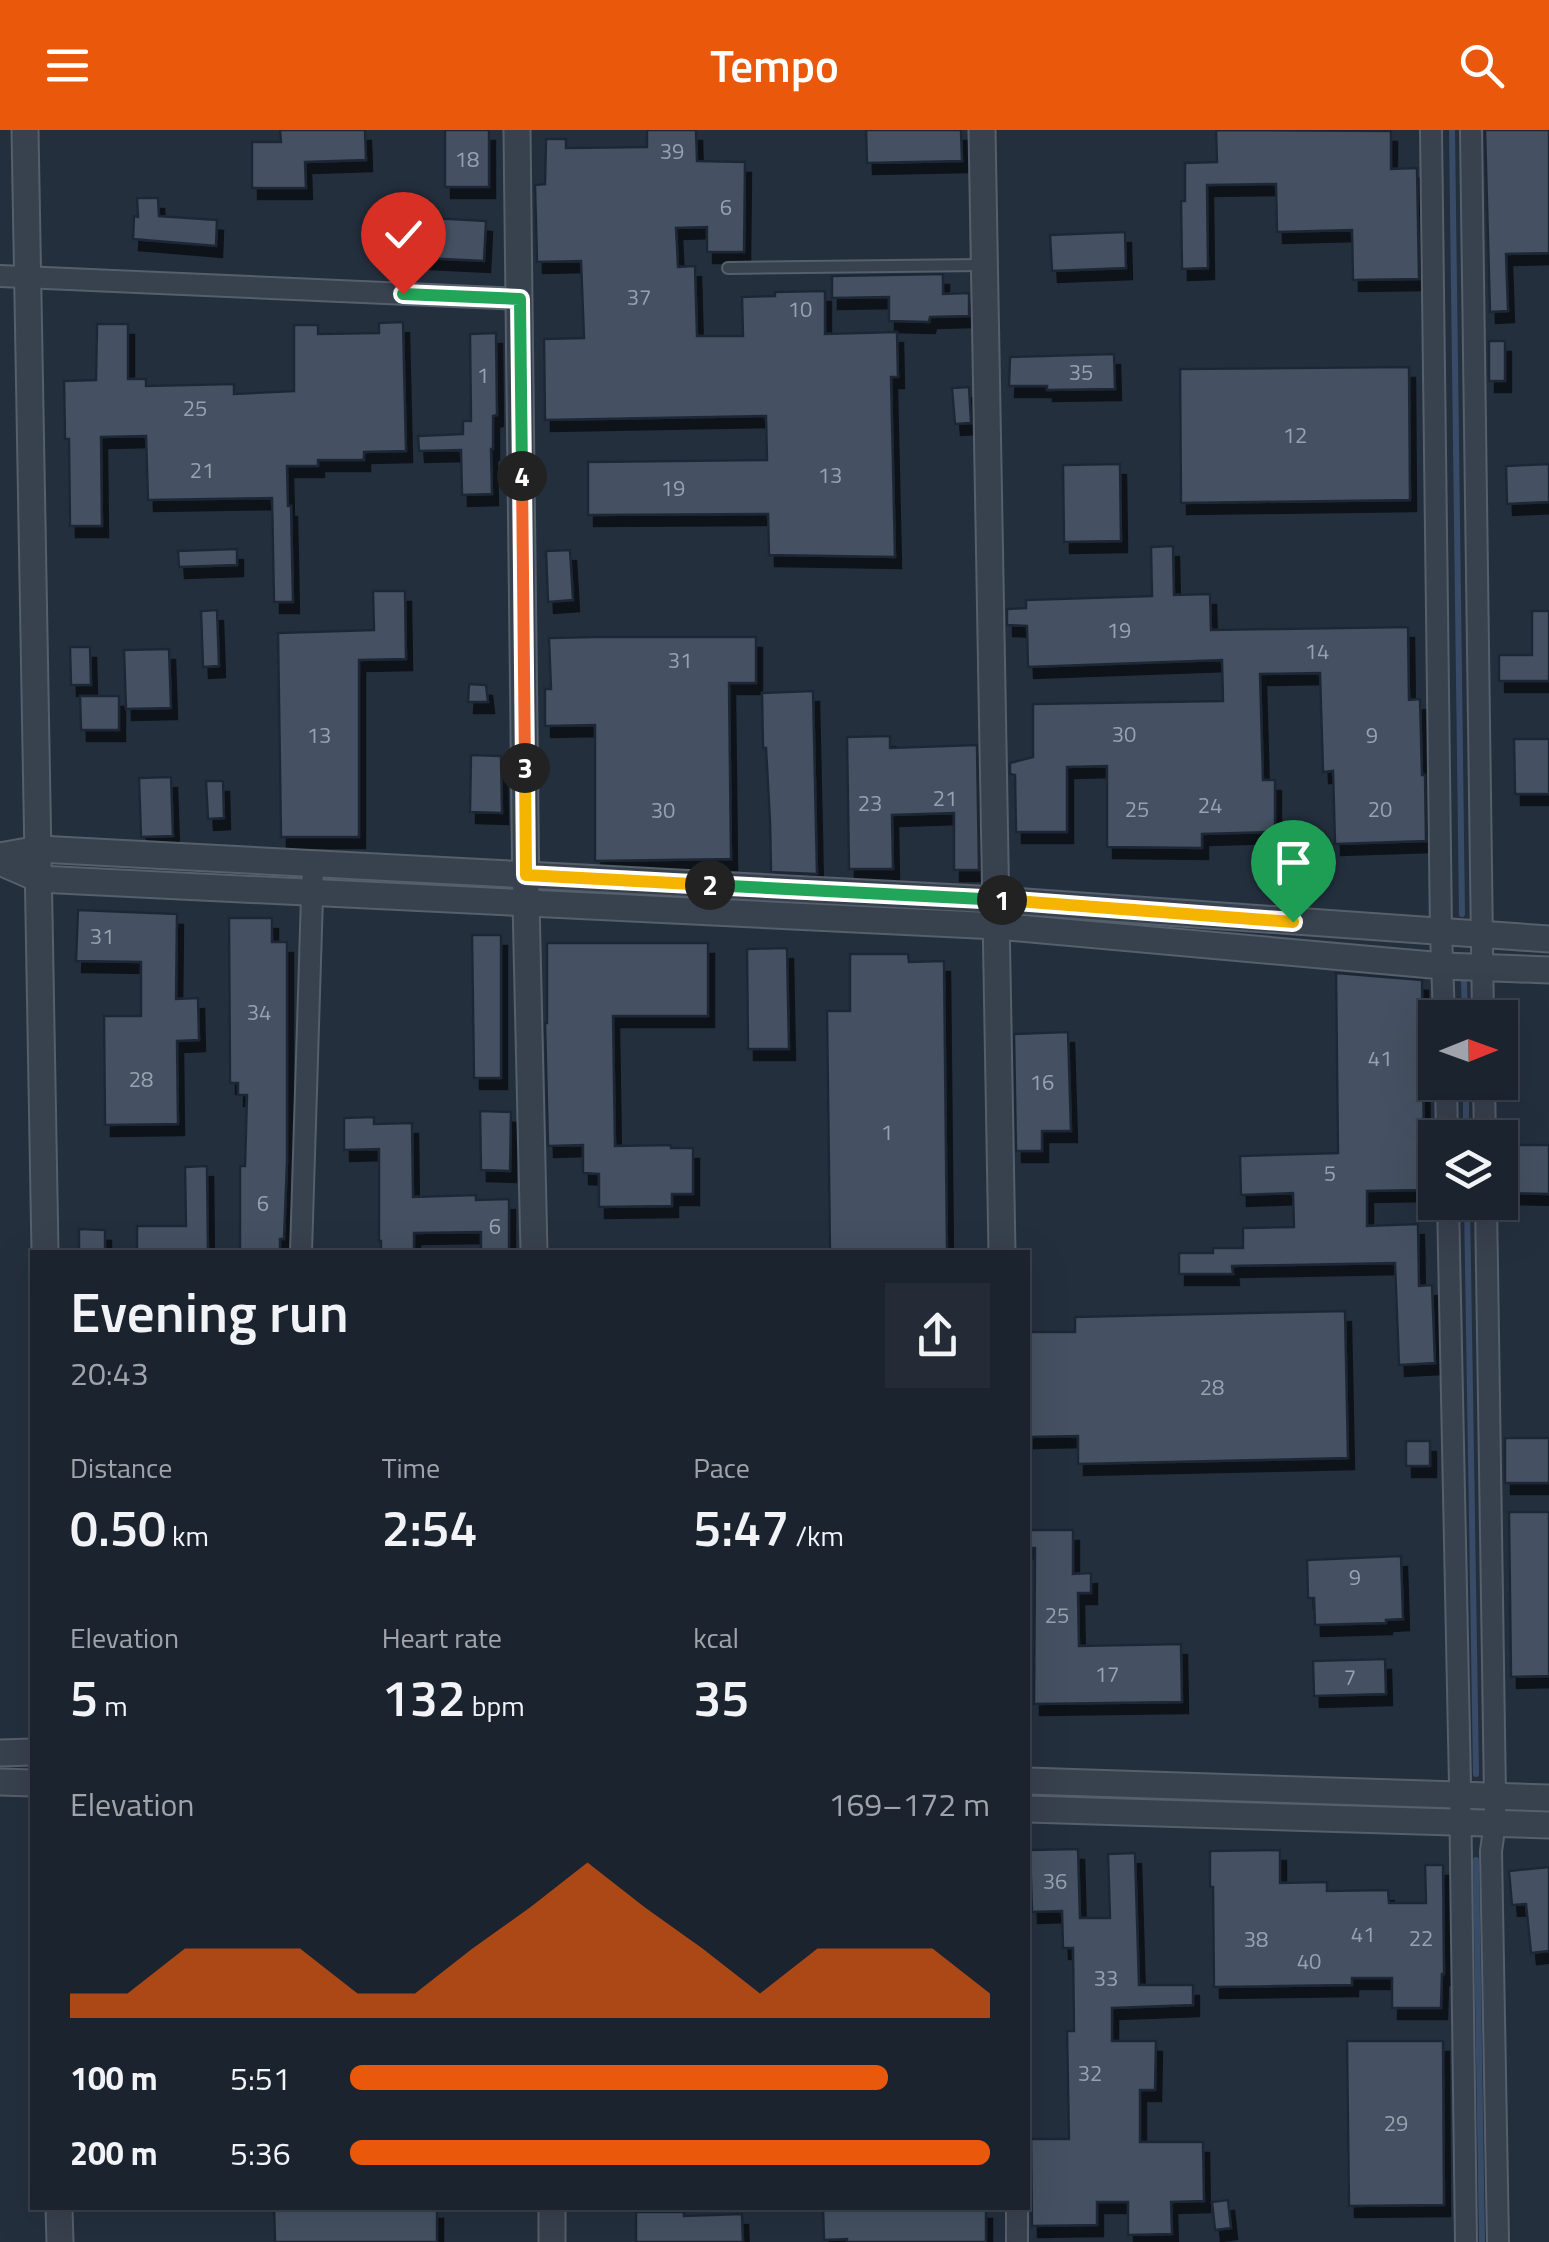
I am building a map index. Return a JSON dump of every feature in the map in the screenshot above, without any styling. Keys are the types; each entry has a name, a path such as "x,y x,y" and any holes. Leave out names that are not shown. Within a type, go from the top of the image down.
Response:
{"street":[{"path":"24,130 45,1250"},
{"path":"517,130 534,1250"},
{"path":"982,130 1002,1250"},
{"path":"1431,130 1444,1000"},
{"path":"1471,130 1483,1000"},
{"path":"0,276 520,299"},
{"path":"0,859 38,849 996,900 1549,939"},
{"path":"0,859 40,879 997,926 1443,966 1549,970"},
{"path":"301,1250 312,864"},
{"path":"1448,1220 1466,2242"},
{"path":"1486,1220 1498,2242"},
{"path":"0,1753 30,1752"},
{"path":"1030,1781 1460,1809 1495,1823 1549,1825"},
{"path":"0,1782 30,1783"},
{"path":"1030,1809 1460,1809 1495,1797 1549,1798"},
{"path":"60,2210 60,2242"},
{"path":"552,2210 552,2242"},
{"path":"1016,2210 1017,2242"}],"lane":[{"path":"728,268 985,266"}],"building":[{"path":"280,130 365,130 366,160 305,162 306,188 252,188 252,142 281,142"},
{"path":"445,130 489,130 489,187 445,187"},
{"path":"647,130 696,130 697,161 745,162 744,252 707,252 707,227 676,228 678,267 695,266 697,336 743,336 742,297 825,291 825,334 897,332 898,377 891,377 895,557 769,555 768,514 588,515 588,462 767,460 766,416 545,420 544,339 584,338 581,261 537,262 535,185 545,184 546,139 566,139 566,148 647,147"},
{"path":"866,130 961,130 962,161 867,163"},
{"path":"1216,130 1391,131 1391,169 1417,168 1419,279 1353,280 1352,230 1277,232 1276,184 1207,185 1208,268 1182,269 1185,163 1217,162"},
{"path":"1485,130 1549,130 1549,253 1506,254 1508,311 1490,312"},
{"path":"137,198 158,198 159,216 217,220 216,246 133,239"},
{"path":"380,212 486,221 484,261 424,258 424,246 379,244"},
{"path":"1125,232 1126,268 1052,271 1050,235"},
{"path":"943,274 943,294 969,293 969,316 930,317 929,322 889,321 889,297 832,298 832,276"},
{"path":"403,322 406,451 364,452 364,460 318,460 318,466 287,466 293,602 274,602 272,498 148,500 146,436 101,437 102,526 70,526 64,381 96,380 97,324 128,324 128,379 146,379 146,386 234,384 234,394 294,391 294,325 318,325 318,334 379,333 379,323"},
{"path":"496,333 497,415 493,416 492,494 462,495 461,450 419,451 418,436 463,434 463,421 471,421 470,334"},
{"path":"1489,341 1505,341 1505,381 1489,381"},
{"path":"1114,354 1115,389 1009,386 1010,357"},
{"path":"1409,367 1410,500 1181,503 1180,369"},
{"path":"969,387 971,423 955,424 952,388"},
{"path":"1120,464 1121,541 1064,542 1063,465"},
{"path":"1549,464 1549,502 1507,504 1506,466"},
{"path":"1173,546 1174,595 1210,594 1211,630 1408,627 1409,700 1420,699 1426,841 1335,844 1333,771 1323,772 1320,673 1260,674 1263,780 1275,780 1275,832 1202,834 1202,848 1107,847 1107,766 1067,767 1067,832 1016,832 1015,775 1010,774 1010,763 1033,757 1033,704 1223,701 1222,660 1028,667 1027,626 1007,625 1007,609 1026,608 1026,600 1152,596 1151,547"},
{"path":"237,549 237,565 179,567 178,551"},
{"path":"570,550 573,600 548,602 546,551"},
{"path":"373,591 405,591 406,659 359,660 359,837 281,837 278,633 374,630"},
{"path":"217,610 219,666 203,667 201,611"},
{"path":"1532,611 1549,611 1549,681 1499,681 1499,655 1532,655"},
{"path":"756,637 756,683 729,683 731,859 595,861 595,725 545,726 545,689 551,689 549,638"},
{"path":"70,647 90,647 91,685 71,685"},
{"path":"169,649 171,708 126,709 124,650"},
{"path":"469,684 486,685 488,702 468,702"},
{"path":"813,691 817,874 771,872 762,693"},
{"path":"80,696 119,696 119,730 81,730"},
{"path":"890,736 890,748 977,745 979,870 954,870 954,813 892,815 893,869 849,869 847,737"},
{"path":"1514,739 1549,739 1549,794 1515,794"},
{"path":"471,755 501,756 502,813 470,812"},
{"path":"171,777 173,836 141,837 139,778"},
{"path":"206,781 223,781 224,818 208,819"},
{"path":"78,910 177,914 176,999 198,998 199,1040 177,1041 178,1124 105,1125 104,1016 141,1016 141,962 76,961"},
{"path":"229,918 272,918 272,942 287,942 287,1161 284,1239 280,1239 280,1250 240,1250 240,1166 245,1166 247,1095 238,1095 238,1083 230,1083"},
{"path":"472,935 501,935 501,1078 474,1078"},
{"path":"547,943 708,943 708,1016 613,1016 615,1146 693,1148 693,1194 672,1194 672,1206 599,1207 599,1174 583,1173 583,1145 548,1146"},
{"path":"787,948 789,1049 748,1049 747,949"},
{"path":"850,954 908,954 909,962 944,961 947,1250 830,1250 827,1011 850,1011"},
{"path":"1336,973 1422,980 1422,1000 1418,1000 1418,1100 1423,1100 1424,1120 1418,1120 1418,1190 1367,1191 1367,1226 1418,1224 1419,1286 1432,1285 1435,1363 1399,1365 1395,1263 1232,1266 1233,1274 1179,1274 1179,1253 1243,1248 1243,1228 1294,1227 1293,1193 1241,1195 1240,1156 1338,1153"},
{"path":"1068,1032 1071,1131 1042,1131 1042,1151 1016,1151 1014,1034"},
{"path":"480,1111 511,1112 510,1171 481,1170"},
{"path":"374,1117 374,1124 412,1123 413,1197 476,1195 476,1200 509,1199 509,1250 481,1250 481,1232 414,1233 414,1250 381,1250 379,1149 344,1150 344,1118"},
{"path":"1518,1145 1549,1145 1549,1194 1518,1193"},
{"path":"207,1166 208,1250 137,1250 137,1226 186,1226 185,1167"},
{"path":"79,1229 105,1230 105,1250 79,1250"},
{"path":"1345,1311 1348,1458 1078,1464 1078,1436 1030,1437 1030,1332 1075,1332 1075,1317"},
{"path":"1505,1438 1549,1438 1549,1483 1505,1483"},
{"path":"1406,1441 1430,1441 1430,1466 1406,1466"},
{"path":"1509,1512 1549,1512 1549,1676 1511,1677"},
{"path":"1030,1530 1073,1530 1073,1574 1091,1573 1091,1593 1078,1593 1079,1646 1181,1644 1182,1702 1034,1704 1035,1548 1030,1548"},
{"path":"1401,1556 1403,1619 1315,1625 1314,1598 1308,1598 1307,1560"},
{"path":"1385,1659 1386,1694 1314,1696 1313,1661"},
{"path":"1078,1849 1080,1918 1110,1918 1108,1854 1135,1853 1139,1985 1193,1985 1193,2005 1112,2008 1112,2041 1156,2041 1155,2090 1140,2090 1140,2142 1203,2142 1204,2201 1171,2202 1172,2234 1128,2235 1128,2202 1097,2202 1097,2225 1032,2226 1031,2139 1069,2139 1067,2031 1074,2031 1073,1948 1063,1948 1062,1911 1032,1912 1030,1850"},
{"path":"1280,1850 1280,1883 1327,1882 1327,1891 1388,1890 1389,1903 1426,1903 1425,1865 1443,1865 1441,2008 1392,2008 1392,1978 1352,1978 1352,1985 1214,1987 1210,1851"},
{"path":"1549,1867 1549,1951 1531,1953 1526,1904 1512,1905 1509,1871"},
{"path":"1347,2041 1443,2041 1444,2205 1349,2206"},
{"path":"1228,2200 1231,2228 1215,2230 1212,2202"},
{"path":"274,2210 437,2210 437,2242 275,2242"},
{"path":"823,2210 986,2210 986,2242 824,2240"},
{"path":"636,2212 684,2212 684,2216 742,2214 743,2242 636,2242"}],"waterway":[{"path":"1452,130 1462,914"},
{"path":"1464,981 1465,1000"},
{"path":"1466,1100 1466,1120"},
{"path":"1467,1220 1476,1774"},
{"path":"1476,1860 1482,2242"}],"route":[{"path":"403,294 520,299 526,875 996,900 1293,922"}]}
